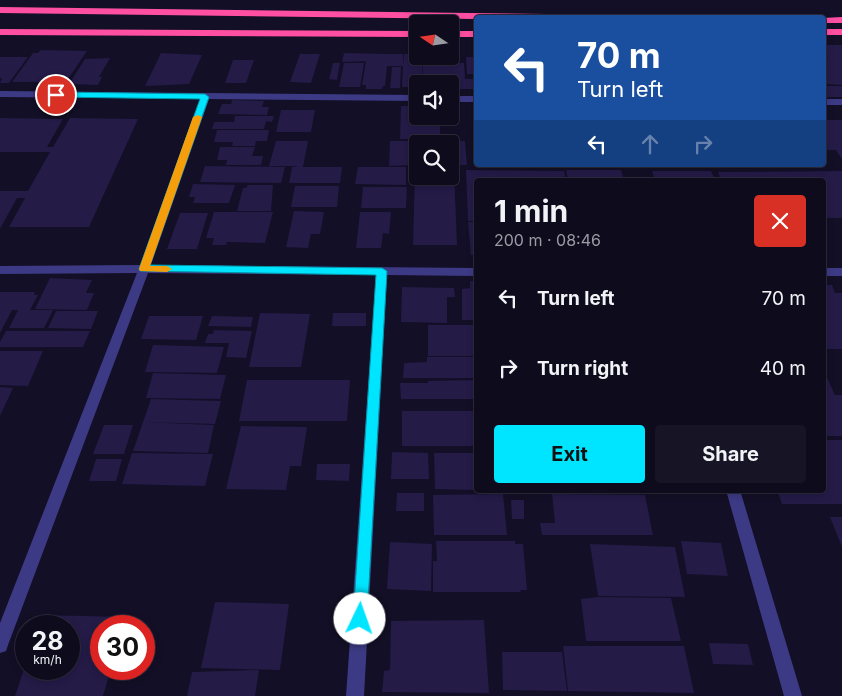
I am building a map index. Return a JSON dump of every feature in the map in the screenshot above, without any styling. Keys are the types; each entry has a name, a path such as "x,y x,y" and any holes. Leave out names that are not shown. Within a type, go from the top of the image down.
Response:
{"highway":[{"path":"0,10 474,15"},
{"path":"826,20 842,20"},
{"path":"0,32 409,34"},
{"path":"826,32 842,32"},
{"path":"459,34 474,34"}],"street":[{"path":"0,94 409,98"},
{"path":"0,645 144,269 205,97"},
{"path":"459,99 474,99"},
{"path":"826,102 842,102"},
{"path":"0,270 144,269 474,272"},
{"path":"355,696 382,271"},
{"path":"826,272 842,272"},
{"path":"734,493 793,696"}],"building":[{"path":"826,45 842,45 842,85 826,84 826,58 828,58 826,55"},
{"path":"41,50 87,51 66,82 12,82 33,53 38,53"},
{"path":"161,53 202,55 189,84 145,86"},
{"path":"344,53 403,54 404,64 404,54 409,54 409,65 423,65 422,75 409,75 409,87 402,87 403,66 387,66 385,86 382,89 366,89 366,85 362,85 366,61 342,62"},
{"path":"300,54 320,54 311,83 290,82"},
{"path":"0,57 28,57 9,83 0,83 2,78 0,78"},
{"path":"466,57 474,57 474,74 467,74"},
{"path":"110,58 99,77 102,77 98,85 69,84 85,59"},
{"path":"233,60 254,60 246,83 225,83"},
{"path":"333,63 340,63 337,80 329,79"},
{"path":"344,63 364,63 360,87 339,87"},
{"path":"459,63 464,63 465,79 474,79 474,89 459,89 459,75 423,75 423,65 459,65"},
{"path":"392,67 401,67 400,88 390,88"},
{"path":"826,86 842,86 842,97 826,97"},
{"path":"232,100 264,101 262,107 269,107 267,115 218,114 222,104 231,104"},
{"path":"401,106 409,106 409,125 440,125 440,135 409,135 409,139 400,139"},
{"path":"281,110 315,110 311,132 276,132"},
{"path":"235,116 274,116 272,122 266,121 264,129 212,129 214,122 234,122"},
{"path":"0,118 63,119 47,147 53,147 70,118 138,119 89,227 9,227 25,198 17,198 0,229 0,191 28,191 50,152 0,152"},
{"path":"826,120 842,120 842,159 836,150 826,150"},
{"path":"217,130 269,130 267,141 256,141 255,146 232,146 233,142 214,142"},
{"path":"276,141 308,141 303,167 342,167 340,183 289,183 292,167 299,166 269,166"},
{"path":"390,141 409,141 409,165 389,166"},
{"path":"459,141 465,141 467,165 459,165"},
{"path":"220,147 255,147 252,156 263,156 261,165 226,165 227,160 217,160"},
{"path":"205,166 285,167 281,183 200,182"},
{"path":"358,167 406,167 406,185 355,184"},
{"path":"466,170 564,171 566,178 474,178 474,221 468,221"},
{"path":"566,170 621,170 623,178 568,178"},
{"path":"652,171 711,171 714,178 654,178"},
{"path":"842,171 842,218 826,218 826,178 720,178 718,172"},
{"path":"193,184 235,185 229,203 193,203 195,197 189,197"},
{"path":"248,185 273,185 271,211 237,211 243,188 246,188"},
{"path":"415,185 455,185 457,245 413,245"},
{"path":"295,186 339,186 337,207 291,207"},
{"path":"363,187 407,187 406,208 361,208"},
{"path":"294,211 324,212 320,234 311,234 308,248 286,247"},
{"path":"214,212 273,212 265,243 227,242 226,245 212,245 214,238 206,238"},
{"path":"360,212 391,212 389,234 383,233 381,248 356,248"},
{"path":"180,213 208,213 197,249 167,249"},
{"path":"468,222 474,222 474,255 471,255"},
{"path":"50,278 92,280 86,293 94,293 87,310 35,309"},
{"path":"470,281 474,281 474,320 462,320 462,289 470,288"},
{"path":"826,285 832,285 835,293 842,293 842,349 826,349"},
{"path":"402,287 454,288 455,297 447,297 447,323 401,322"},
{"path":"0,292 35,292 34,295 38,295 30,310 53,310 44,328 9,328 18,310 12,310 0,333"},
{"path":"56,311 98,311 91,329 48,328"},
{"path":"260,313 310,314 301,367 249,367"},
{"path":"333,313 366,313 366,326 332,326"},
{"path":"149,316 203,316 196,340 141,339"},
{"path":"212,316 253,317 251,327 208,326"},
{"path":"428,325 474,325 474,356 428,356"},
{"path":"214,330 252,331 246,358 226,357 229,343 205,343 208,334 213,334"},
{"path":"6,331 90,331 83,347 0,347 0,342"},
{"path":"153,345 224,347 217,373 145,372"},
{"path":"0,351 43,351 28,386 0,385"},
{"path":"427,357 474,357 474,378 403,378 404,363 427,362"},
{"path":"153,373 226,375 220,399 146,398"},
{"path":"826,375 835,395 842,395 842,436 826,436"},
{"path":"247,380 350,380 347,421 239,421"},
{"path":"474,380 474,399 401,399 400,383 428,383 428,381"},
{"path":"0,387 13,388 0,416"},
{"path":"151,399 221,401 215,424 143,422"},
{"path":"402,411 474,411 474,446 402,446"},
{"path":"143,422 214,425 208,453 133,451"},
{"path":"104,425 133,425 124,454 93,454"},
{"path":"241,426 307,427 301,466 290,466 286,490 226,489"},
{"path":"826,440 842,440 842,504 782,504 778,493 826,493"},
{"path":"392,452 428,453 429,479 391,479"},
{"path":"132,453 213,454 205,486 122,484"},
{"path":"434,453 474,453 474,490 435,489"},
{"path":"96,459 122,459 116,481 89,481"},
{"path":"317,464 350,464 349,481 316,480"},
{"path":"397,493 424,493 424,511 396,511"},
{"path":"503,494 507,535 434,535 433,495"},
{"path":"552,494 645,495 653,535 542,535 540,523 555,523"},
{"path":"511,500 524,500 524,519 512,519"},
{"path":"830,517 842,517 842,547"},
{"path":"436,541 515,541 515,544 523,544 527,590 520,590 521,592 433,592 433,561 437,561"},
{"path":"681,541 721,543 728,576 687,574"},
{"path":"390,542 432,544 431,591 387,589"},
{"path":"590,544 675,547 685,597 598,596"},
{"path":"598,597 671,598 681,641 586,641 581,599"},
{"path":"215,602 289,604 280,670 201,668"},
{"path":"80,616 90,616 90,680 108,680 103,696 15,696 20,680 80,680"},
{"path":"484,620 489,693 382,692 384,671 390,670 391,621"},
{"path":"709,643 748,644 753,665 713,664"},
{"path":"563,646 684,646 694,693 568,691"},
{"path":"502,652 562,652 567,691 503,690"},
{"path":"259,670 255,696 187,696 192,672"}],"slow traffic":[{"path":"167,269 144,269 198,117"}],"route":[{"path":"56,95 205,97 144,269 382,271 360,619"}]}
